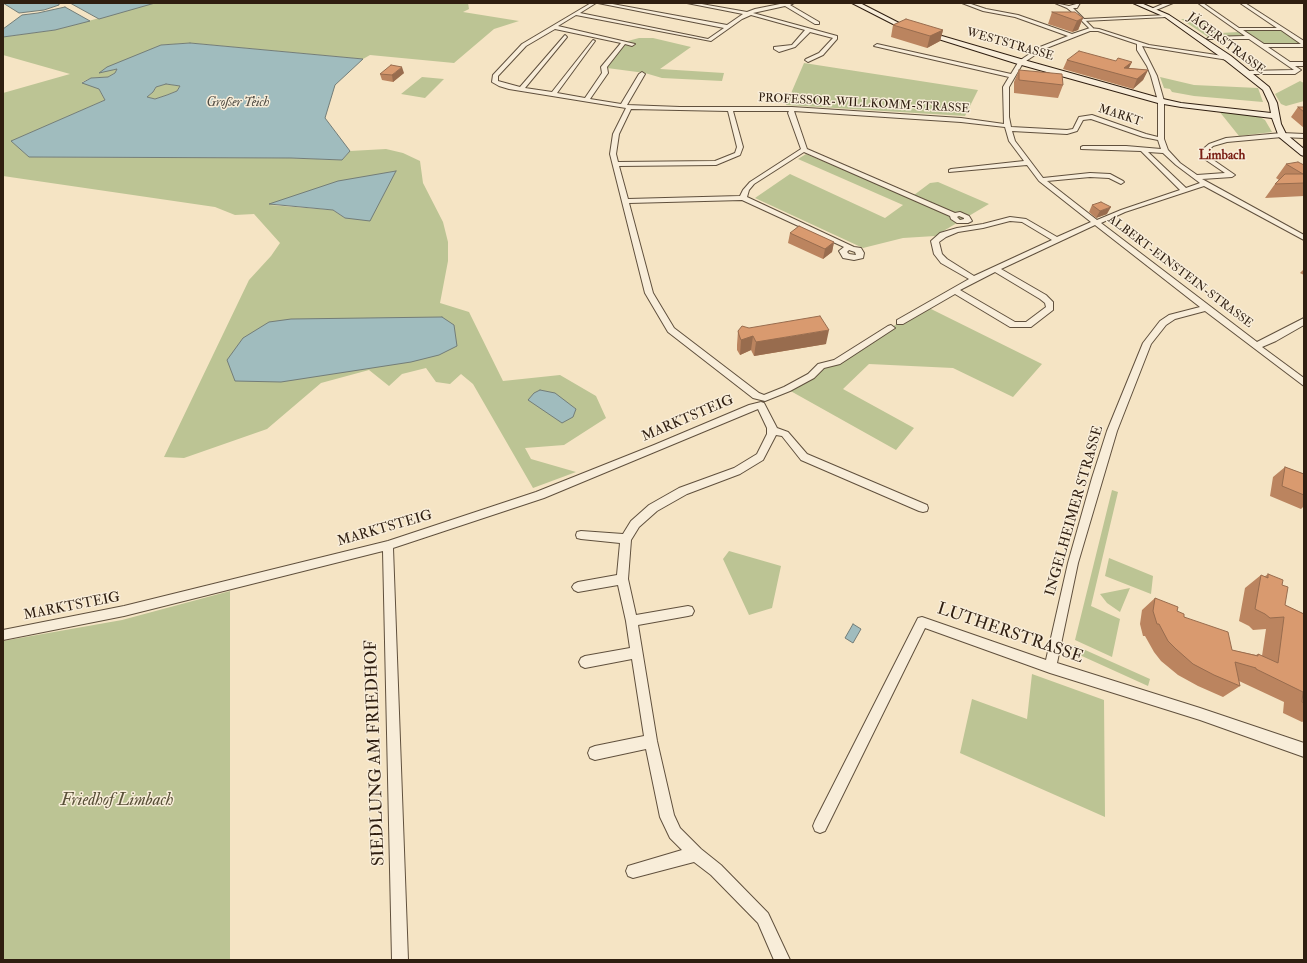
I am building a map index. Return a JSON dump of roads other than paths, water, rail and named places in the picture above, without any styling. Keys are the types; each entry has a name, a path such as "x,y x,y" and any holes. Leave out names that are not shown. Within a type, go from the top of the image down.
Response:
{"main road":[{"name":"WESTSTRASSE","path":"855,3 891,22 1021,62 1119,88 1161,101 1181,105 1275,116"},
{"name":"JÄGERSTRASSE","path":"1136,3 1154,9 1167,16 1228,58 1266,89 1273,103 1277,124 1282,136"},
{"path":"1282,136 1304,153"}],"street":[{"path":"554,27 594,3"},
{"path":"600,3 728,27"},
{"path":"689,3 750,13"},
{"path":"723,3 750,13 835,37 835,39 821,54 808,60"},
{"path":"576,14 704,40 711,40 755,10 792,3"},
{"path":"964,3 986,10 1016,16 1072,36"},
{"path":"1057,3 1069,7 1075,7 1078,3"},
{"path":"1154,9 1170,3"},
{"path":"1200,3 1290,64 1298,72 1246,73"},
{"path":"1242,3 1304,44"},
{"path":"786,4 817,23"},
{"path":"1069,7 1092,29 1139,44 1228,58"},
{"path":"1083,20 1167,16"},
{"path":"554,27 632,44"},
{"name":"PROFESSOR-WILLKOMM-STRASSE","path":"554,27 524,45 509,59 494,80 497,84 501,86 626,107 674,109 792,109 962,120 1007,128"},
{"name":"ALBERT-EINSTEIN-STRASSE","path":"1092,29 1042,48 1021,62 1006,87 1007,128 1012,141 1041,180 1304,383"},
{"path":"1239,29 1282,29"},
{"path":"786,47 796,43 809,30"},
{"path":"521,89 565,36"},
{"path":"1209,38 1251,38"},
{"path":"553,95 593,41"},
{"path":"586,101 605,73 604,67 624,42"},
{"path":"1139,44 1140,50 1150,66 1154,76 1161,101 1161,139 1165,151 1178,164 1205,184 1304,238"},
{"path":"1262,46 1304,44"},
{"path":"877,46 1012,76"},
{"path":"1290,64 1304,64"},
{"path":"642,74 626,107 616,134 613,154 649,293 654,304 671,330 763,402 772,430 768,444 760,457 737,470 683,492 653,508 635,524 626,539 622,579 632,621 651,741 667,817 675,833 746,899 763,918 782,960"},
{"path":"615,164 716,162 733,157 738,154 740,147 730,109"},
{"path":"792,109 804,150 954,215"},
{"name":"MARKT","path":"1007,128 1067,132 1075,130 1081,118 1092,117 1145,136 1161,139"},
{"path":"1195,177 1232,175 1206,158 1205,150 1212,145 1226,140 1304,136"},
{"name":"MARKT","path":"1082,148 1165,151"},
{"path":"743,198 746,190 752,184 804,150"},
{"name":"MARKT","path":"1143,150 1184,190"},
{"path":"951,171 1027,163"},
{"path":"1041,180 1090,175 1110,176 1120,182"},
{"path":"900,322 925,306 974,279 1057,240 1153,200 1205,184"},
{"path":"624,200 743,198 851,248"},
{"path":"974,279 944,261 938,254 934,241 943,235 957,230 983,226 1010,218 1024,220 1057,240"},
{"path":"956,290 1013,325 1028,325 1050,308 1049,302 1043,297 995,269"},
{"name":"INGELHEIMER STRASSE","path":"1050,667 1073,563 1097,478 1112,431 1147,343 1163,323 1172,317 1206,308"},
{"path":"1256,346 1273,339 1304,321"},
{"name":"MARKTSTEIG","path":"3,635 124,611 388,545 540,495 657,448 763,402 811,376 821,366 837,362 890,328"},
{"path":"772,430 785,434 804,457 923,508"},
{"path":"581,535 626,539"},
{"name":"SIEDLUNG AM FRIEDHOF","path":"388,545 400,960"},
{"path":"578,587 622,579"},
{"path":"632,621 688,610"},
{"name":"LUTHERSTRASSE","path":"820,826 922,622 1050,667 1200,714 1304,750"},
{"path":"585,662 637,652"},
{"path":"595,753 651,741"},
{"path":"633,871 696,854"}],"water":[{"path":"3,3 59,3 59,5 44,10 19,13"},
{"path":"70,3 155,3 99,19"},
{"path":"65,7 90,21 55,30 3,37 3,29 22,15"},
{"name":"Großer Teich","path":"190,43 363,59 335,85 325,118 350,151 342,160 291,158 29,157 11,141 105,100 99,89 82,83 91,78 108,77 115,73 117,69 99,73 107,67 161,45","holes":["166,84 180,86 177,91 167,95 155,99 147,97 156,87"]},
{"path":"396,171 370,221 345,218 333,210 269,204 338,181"},
{"path":"442,317 454,325 457,346 439,355 411,362 281,382 235,381 227,360 243,338 269,322 291,319"},
{"path":"540,390 555,393 576,409 573,417 562,423 528,400 534,393"},
{"path":"853,624 861,629 853,643 845,638"}],"district":[{"name":"Limbach","path":"1222,156"}],"park label":[{"name":"Friedhof Limbach","path":"117,801"}]}
